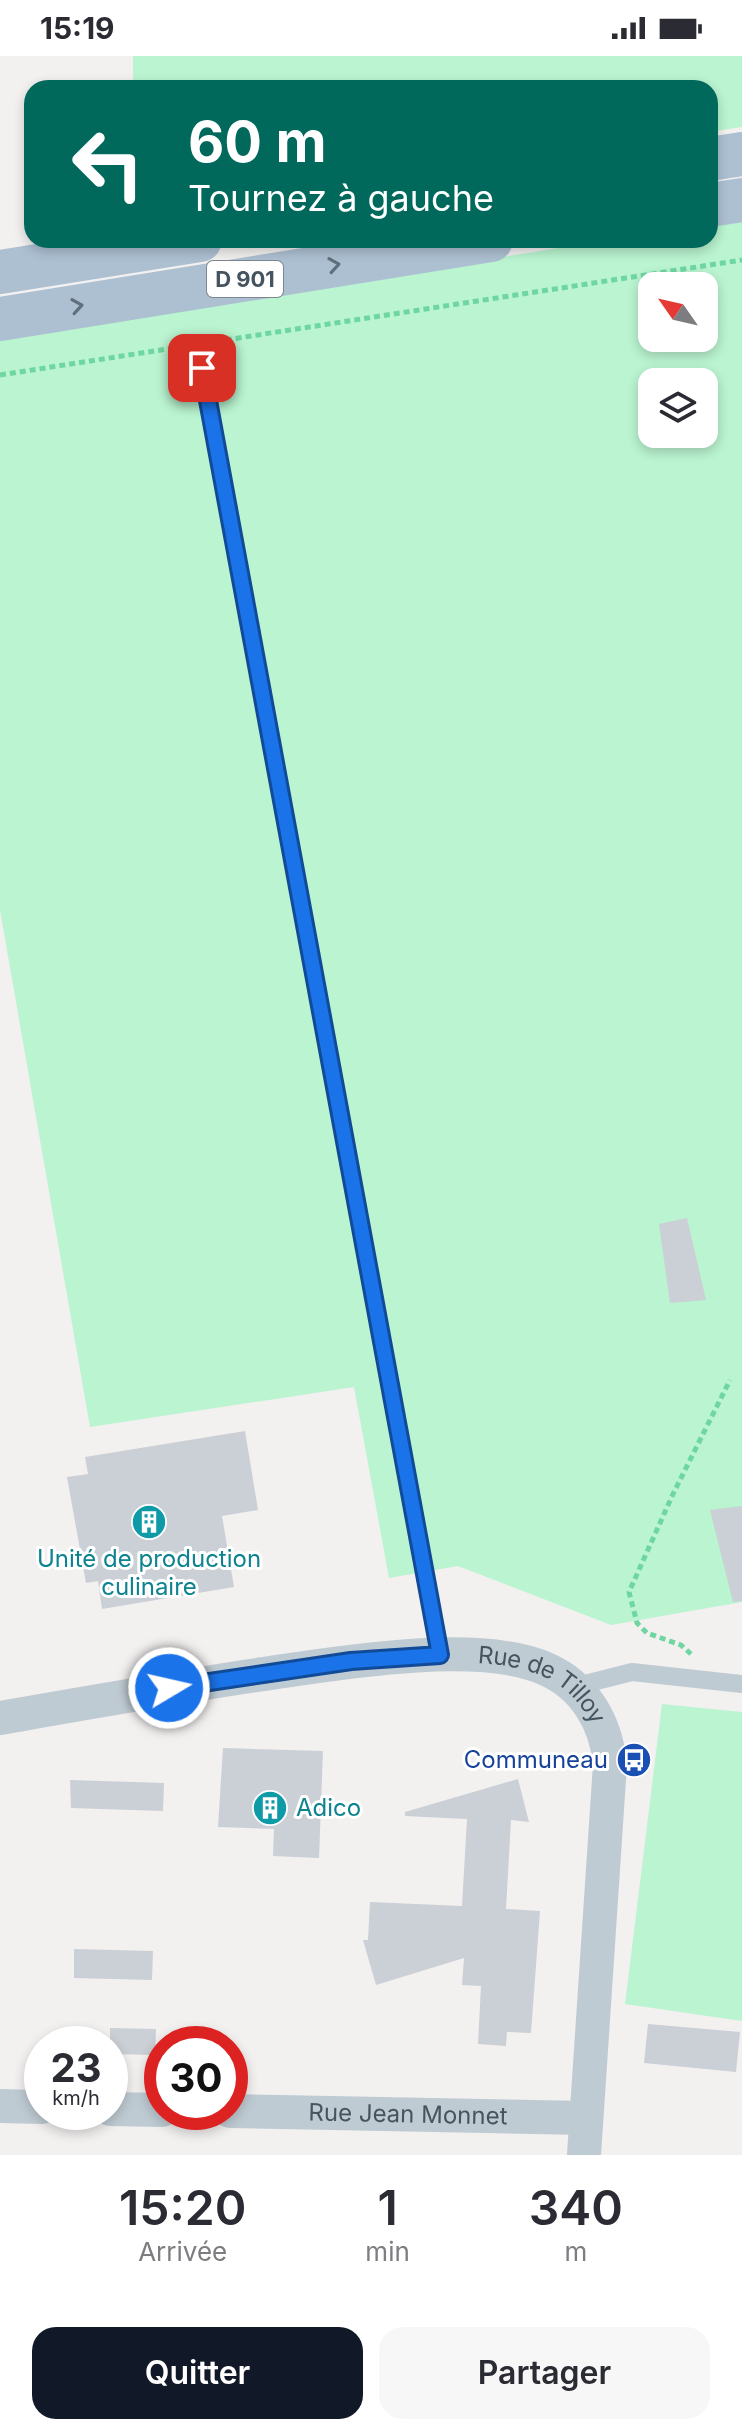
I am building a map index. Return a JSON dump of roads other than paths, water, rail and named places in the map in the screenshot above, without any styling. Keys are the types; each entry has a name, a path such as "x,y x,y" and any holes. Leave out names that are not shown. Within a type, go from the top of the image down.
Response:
{"main road":[{"path":"718,158 742,154"},
{"path":"718,204 742,200"},
{"name":"D 901","path":"0,272 150,248"},
{"name":"D 901","path":"0,319 441,248"}],"street":[{"name":"Rue de Tilloy","path":"0,1718 351,1661 474,1656 526,1662 559,1675 587,1701 602,1725 610,1764 584,2155"},
{"path":"0,2106 24,2107"},
{"name":"Rue Jean Monnet","path":"248,2111 586,2118"}],"lane":[{"path":"202,368 440,1655"},
{"path":"573,1687 632,1672 732,1683"}],"place":[{"name":"Unité de production culinaire","path":"149,1522"},
{"name":"Communeau","path":"634,1760"},
{"name":"Adico","path":"270,1808"}]}
